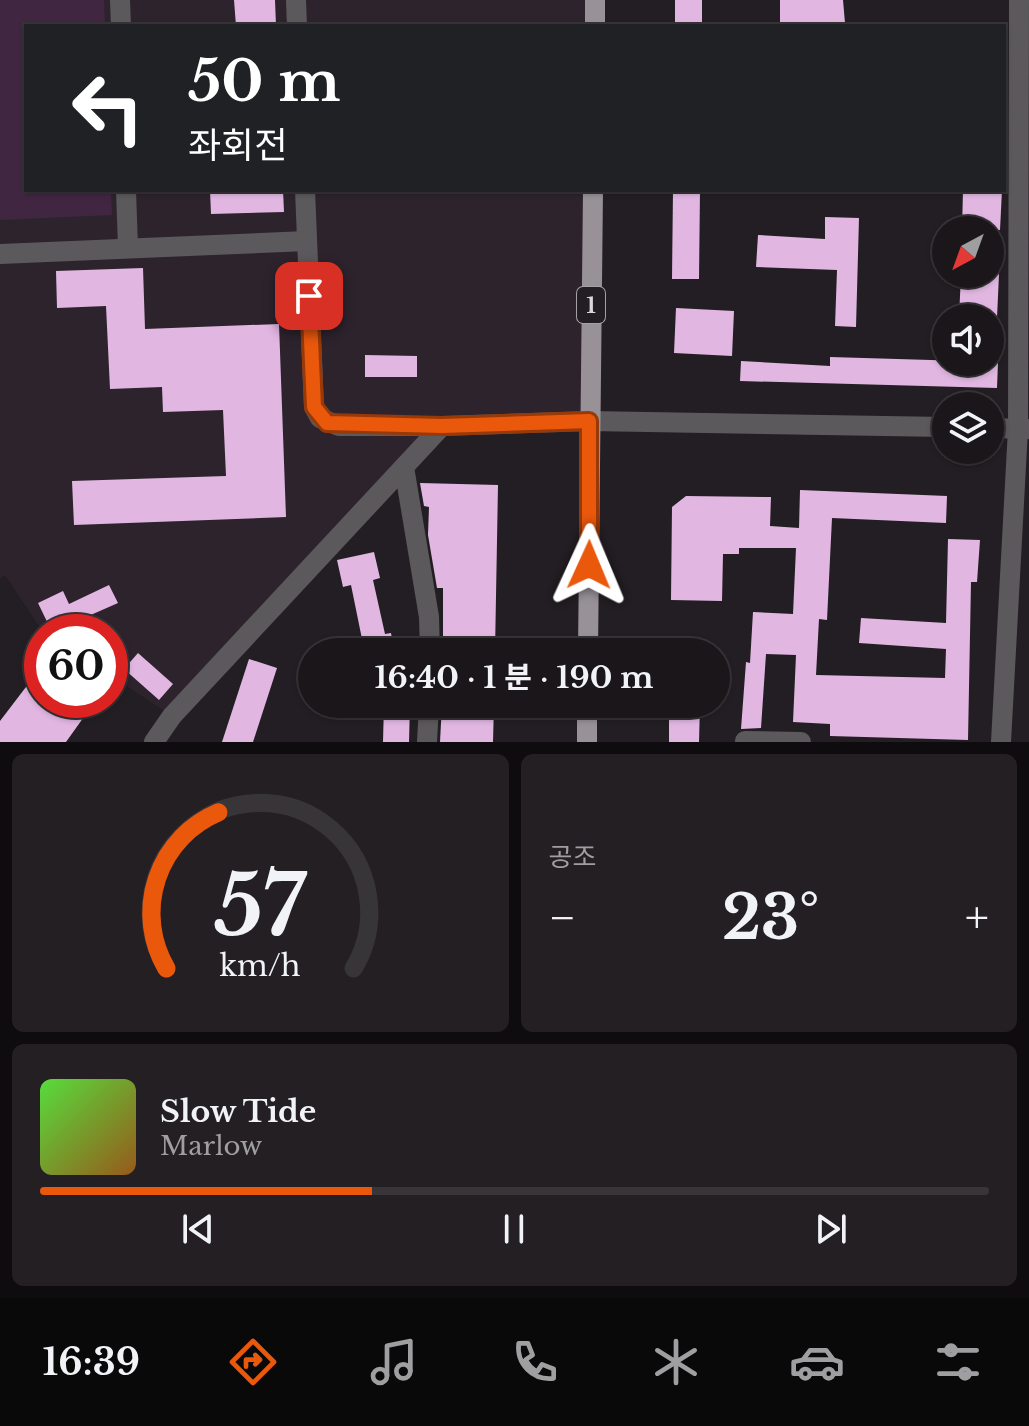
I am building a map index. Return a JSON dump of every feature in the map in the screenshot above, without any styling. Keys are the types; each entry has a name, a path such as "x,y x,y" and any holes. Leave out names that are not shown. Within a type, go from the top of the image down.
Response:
{"main road":[{"path":"595,0 595,24"},
{"name":"1","path":"588,638 593,192"},
{"path":"587,718 587,742"}],"street":[{"path":"120,0 121,24"},
{"path":"296,0 297,24"},
{"path":"1001,742 1024,429 1019,0"},
{"path":"126,192 128,248"},
{"path":"305,192 314,407 320,418 339,426 589,421 932,427"},
{"path":"0,254 307,241"},
{"path":"154,742 172,716 442,426"},
{"path":"1004,428 1024,429"},
{"path":"404,467 429,617 430,638"},
{"path":"427,742 428,718"},
{"path":"745,741 801,742"}],"shaded area":[{"path":"0,0 595,0 595,24 24,24 24,192 593,192 589,421 442,426 172,716 128,687 128,614 31,614 5,575 0,579"},
{"path":"0,0 104,0 105,24 24,24 24,192 111,192 112,215 0,220"}],"building":[{"path":"234,0 275,0 276,24 236,24"},
{"path":"675,0 702,0 702,24 675,24"},
{"path":"780,0 843,0 845,23 780,24"},
{"path":"210,192 283,192 284,212 211,214"},
{"path":"673,192 700,192 699,279 672,279"},
{"path":"963,192 1002,192 1001,216 962,216"},
{"path":"825,217 859,218 856,327 835,326 837,270 756,267 758,235 825,239"},
{"path":"143,268 145,329 279,324 286,517 74,525 72,481 226,476 223,410 163,412 162,387 110,389 106,306 57,308 56,271"},
{"path":"960,288 998,288 998,304 960,304"},
{"path":"676,308 734,311 732,356 674,353"},
{"path":"365,355 417,356 417,377 365,377"},
{"path":"830,357 932,360 932,376 997,376 997,388 740,381 741,361 830,366"},
{"path":"420,483 498,485 495,638 443,638 443,588 437,588 428,535 429,507 424,506"},
{"path":"800,490 947,496 946,523 832,518 827,620 819,619 816,675 945,678 946,649 859,643 861,618 946,623 948,539 980,540 977,582 971,582 968,740 830,736 830,724 793,722 796,655 766,654 761,728 741,729 753,612 793,614 796,548 739,548 739,554 723,554 722,601 671,600 672,507 686,496 771,497 770,526 799,528"},
{"path":"374,552 380,578 373,580 385,634 391,633 392,638 362,638 351,585 343,587 337,560"},
{"path":"109,585 118,603 93,614 43,614 38,603 63,591 69,604"},
{"path":"138,653 173,684 159,700 128,673 128,664"},
{"path":"249,659 277,668 253,742 222,742"},
{"path":"24,690 24,718 83,718 66,742 0,742 0,721"},
{"path":"384,718 410,718 409,742 383,742"},
{"path":"441,718 494,718 493,742 440,742"},
{"path":"669,718 700,718 699,742 669,742"}],"route":[{"path":"309,296 314,407 327,423 339,426 442,426 589,421 589,565"}]}
